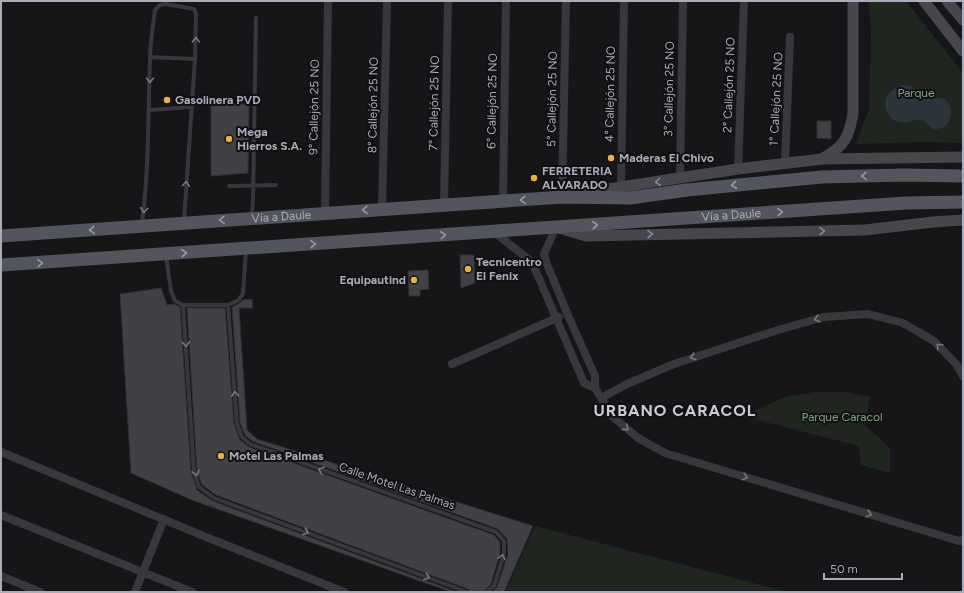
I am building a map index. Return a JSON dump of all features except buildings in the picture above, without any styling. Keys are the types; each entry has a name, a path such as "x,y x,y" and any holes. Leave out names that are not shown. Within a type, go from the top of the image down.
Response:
{"main road":[{"path":"822,159 835,152 844,142 850,130 853,114 853,1"},
{"path":"924,1 963,51"},
{"path":"947,1 963,20"},
{"name":"Vía a Daule","path":"562,197 738,169 822,159 963,156"},
{"name":"Vía a Daule","path":"1,236 562,197 630,198 822,177 903,175 963,176"},
{"name":"Vía a Daule","path":"1,265 906,203 963,202"},
{"name":"Vía a Daule","path":"556,227 586,236 865,230 963,220"}],"street":[{"name":"9° Callejón 25 NO","path":"325,213 328,1"},
{"name":"8° Callejón 25 NO","path":"382,209 387,1"},
{"name":"7° Callejón 25 NO","path":"444,205 448,1"},
{"name":"6° Callejón 25 NO","path":"503,201 506,1"},
{"name":"5° Callejón 25 NO","path":"562,197 566,1"},
{"name":"4° Callejón 25 NO","path":"620,187 624,1"},
{"name":"3° Callejón 25 NO","path":"680,178 683,1"},
{"name":"2° Callejón 25 NO","path":"738,169 744,1"},
{"name":"1° Callejón 25 NO","path":"785,163 790,37"},
{"path":"556,227 544,254 545,260 596,376 595,388"},
{"path":"494,232 532,262 584,383 595,388 612,416 638,438 665,453 952,539 959,541 963,540"},
{"path":"452,364 567,313"},
{"path":"601,398 627,384 674,364 778,330 824,317 868,314 903,323 934,341 957,365 963,376"},
{"path":"2,455 164,519 206,538 331,589 344,592"},
{"path":"1,515 192,592"},
{"path":"135,592 164,519"},
{"path":"1,576 40,592"}],"lane":[{"path":"142,226 146,196 150,110 150,57 154,10 160,5 166,4 194,9 196,14 195,59 184,223"},
{"path":"252,218 254,185 256,18"},
{"path":"150,57 195,59"},
{"path":"150,110 191,107"},
{"path":"229,186 276,185"},
{"path":"166,254 170,291 175,301 183,305 228,305 239,300 243,293 246,248"},
{"path":"183,305 194,472 200,487 214,498 467,592"},
{"name":"Calle Motel Las Palmas","path":"228,305 237,424 242,437 250,444 496,532 504,541 504,554 494,586 487,592"}],"green space":[{"name":"Parque","path":"869,1 906,1 963,73 963,143 926,142 856,144 869,109 871,34"},
{"name":"Parque Caracol","path":"814,392 845,392 870,397 865,425 890,448 890,473 861,465 859,446 742,416 785,397"},
{"path":"535,526 788,592 505,592"}],"shaded area":[{"path":"902,85 912,87 926,97 941,98 945,100 951,108 949,121 946,125 944,127 933,129 925,122 920,120 899,122 894,120 886,110 885,102 888,94 892,90"}],"place":[{"name":"Gasolinera PVD","path":"167,100"},
{"name":"Mega Hierros S.A.","path":"229,139"},
{"name":"Maderas El Chivo","path":"611,158"},
{"name":"FERRETERIA ALVARADO","path":"534,178"},
{"name":"Tecnicentro El Fenix","path":"468,269"},
{"name":"Equipautind","path":"414,280"},
{"name":"Motel Las Palmas","path":"221,456"}],"district":[{"name":"URBANO CARACOL","path":"675,410"}]}
